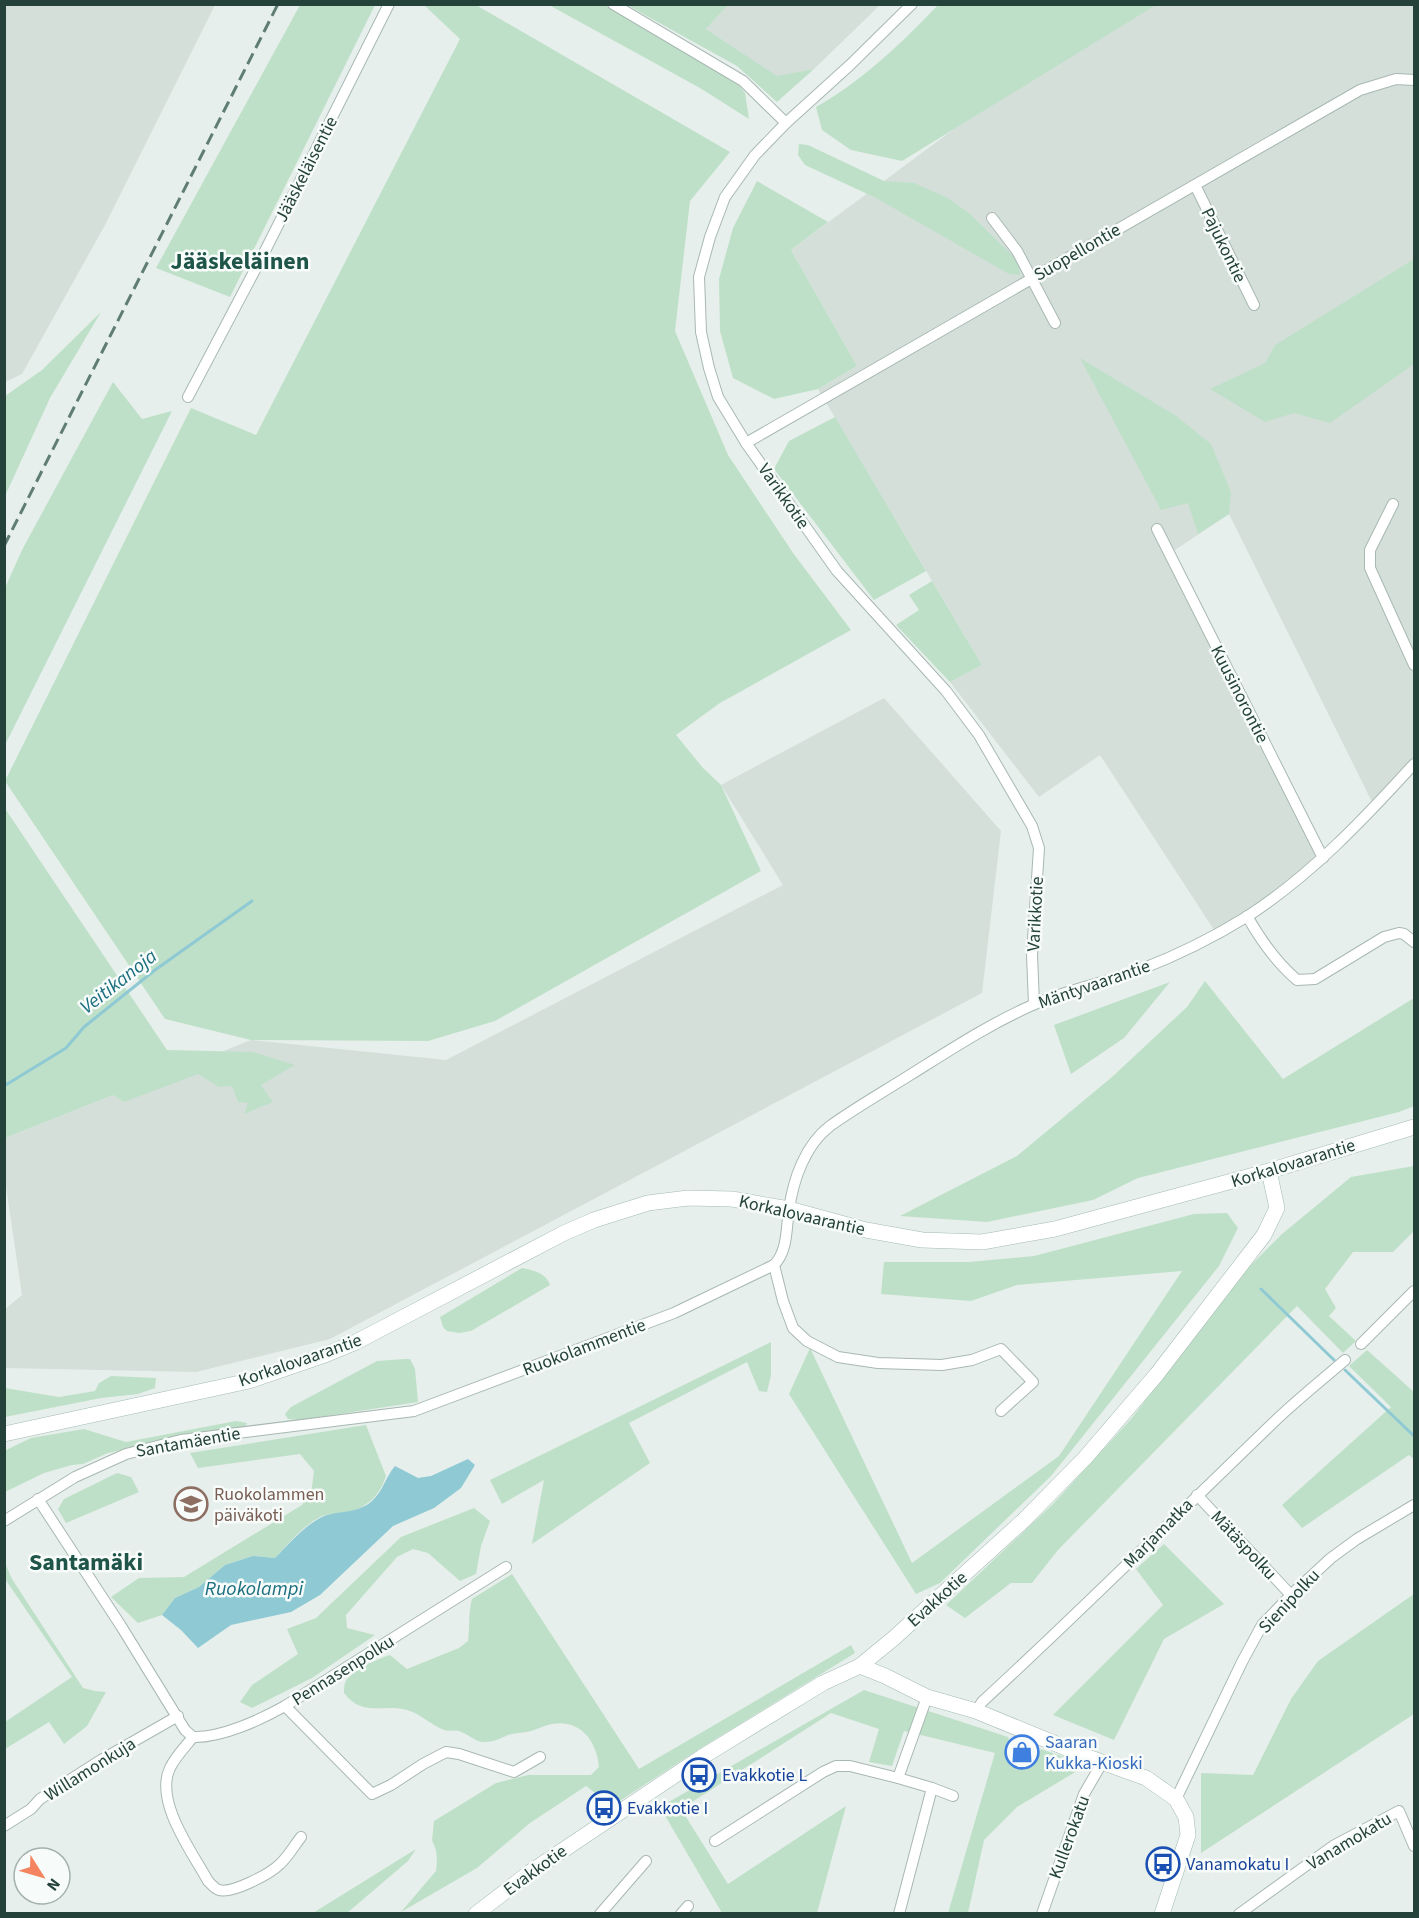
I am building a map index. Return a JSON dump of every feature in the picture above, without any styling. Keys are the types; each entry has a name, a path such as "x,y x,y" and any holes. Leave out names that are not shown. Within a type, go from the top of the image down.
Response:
{"street":[{"name":"Jääskeläisentie","path":"188,398 389,4"},
{"path":"613,4 743,81 786,123"},
{"name":"Varikkotie","path":"912,4 786,123 755,155 725,197 710,237 699,277 701,332 718,397 747,443 837,572 946,691 996,763 1032,826 1039,848 1032,955 1034,1004"},
{"name":"Suopellontie","path":"747,443 1360,90 1396,79 1414,80"},
{"name":"Pajukontie","path":"1195,185 1254,305"},
{"path":"992,218 1017,251 1054,323"},
{"path":"1393,504 1370,550 1370,568 1414,665"},
{"name":"Kuusinorontie","path":"1157,529 1323,858"},
{"name":"Mäntyvaarantie","path":"774,1265 780,1259 787,1234 789,1209 796,1180 808,1149 827,1128 961,1043 1034,1004 1139,970 1190,948 1247,916 1291,885 1323,858 1381,801 1414,764"},
{"path":"1247,916 1285,970 1297,980 1315,979 1384,937 1399,933 1414,942"},
{"name":"Korkalovaarantie","path":"4,1434 249,1380 322,1356 356,1342 564,1233 594,1220 648,1203 688,1198 732,1199 789,1209 866,1230 922,1240 982,1242 1055,1229 1269,1171 1414,1127"},
{"name":"Evakkotie","path":"476,1914 529,1873 702,1756 823,1683 860,1666 1024,1520 1085,1458 1157,1374 1264,1235 1277,1208 1269,1171"},
{"path":"774,1265 793,1328 807,1341 838,1357 878,1363 942,1365 972,1360 1001,1349 1033,1382 1001,1411"},
{"name":"Ruokolammentie","path":"388,1414 414,1411 440,1402 663,1317 774,1265"},
{"path":"1361,1344 1414,1291"},
{"name":"Marjamatka","path":"976,1711 982,1702 1065,1626 1197,1495 1290,1407 1345,1360"},
{"name":"Korkalovaarantie","path":"4,1424 93,1410 108,1412"},
{"name":"Santamäentie","path":"4,1521 75,1477 126,1454 181,1440 388,1414"},
{"name":"Mätäspolku","path":"1197,1495 1291,1595"},
{"path":"38,1499 185,1730 193,1737 170,1767 166,1782 167,1796 173,1816 208,1881 220,1891 256,1880 280,1864 301,1838"},
{"name":"Sienipolku","path":"1176,1799 1262,1625 1331,1558 1357,1539 1414,1505"},
{"name":"Pennasenpolku","path":"193,1737 216,1734 285,1706 506,1567"},
{"path":"860,1666 927,1697 976,1711 1102,1763 1146,1778 1176,1799 1186,1817 1188,1835 1162,1914"},
{"path":"898,1778 927,1697"},
{"path":"285,1706 372,1794 446,1752 514,1772 540,1757"},
{"name":"Willamonkuja","path":"4,1826 31,1809 40,1799 84,1771 178,1716"},
{"name":"Kullerokatu","path":"1042,1914 1084,1794 1102,1763"},
{"path":"715,1841 823,1772 837,1766 850,1766 898,1778 953,1796"},
{"path":"899,1914 932,1788"},
{"name":"Vanamokatu","path":"1239,1914 1334,1846 1399,1811 1414,1846"},
{"path":"600,1914 646,1861"}],"shaded area":[{"path":"4,5 215,5 105,225 22,374 5,382"},
{"path":"728,5 880,5 814,69 777,77 706,29"},
{"path":"1136,5 1414,5 1414,772 1377,812 1229,514 1169,554 1324,865 1220,939 1100,755 1039,797 950,682 982,665 818,389 857,366 791,250 1082,34"},
{"path":"884,698 1001,831 982,993 330,1339 196,1372 5,1368 4,1310 22,1295 5,1180 5,1138 251,1040 446,1060 783,885 721,785"}],"green space":[{"path":"300,5 375,5 230,297 156,268"},
{"path":"424,5 476,5 730,152 690,201 675,331 728,455 793,553 851,630 720,703 676,735 703,768 721,785 761,871 495,1021 428,1041 251,1040 165,1019 5,781 191,408 256,435 460,39"},
{"path":"549,5 605,5 732,76 745,93 749,119 700,88"},
{"path":"627,5 728,5 706,29 777,76 814,69 777,102 737,66"},
{"path":"938,5 1156,5 902,161 851,150 822,130 816,107 833,97 881,60"},
{"path":"799,144 808,145 884,181 914,183 948,198 970,214 1011,254 1019,263 1020,275 1009,274 876,198 805,165 798,155"},
{"path":"757,181 828,222 791,250 857,366 818,389 774,399 733,378 720,331 719,279 733,228"},
{"path":"1414,259 1414,364 1330,423 1294,413 1265,422 1210,389 1265,363 1275,345"},
{"path":"101,312 50,398 5,496 5,396 42,370"},
{"path":"1080,358 1175,415 1211,444 1231,492 1229,514 1198,534 1188,503 1161,510"},
{"path":"113,382 142,419 172,411 5,745 5,588 22,550"},
{"path":"835,417 926,571 874,600 774,469 789,441"},
{"path":"932,581 982,665 950,682 896,625 919,610 909,595"},
{"path":"4,807 167,1050 253,1052 295,1065 261,1085 273,1102 244,1114 248,1103 238,1102 232,1086 219,1087 198,1074 124,1102 113,1095 5,1138"},
{"path":"1205,981 1283,1079 1414,998 1414,1106 1399,1112 1138,1178 1093,1200 987,1222 900,1216 1017,1156 1112,1077 1187,1007"},
{"path":"1170,982 1124,1038 1071,1074 1054,1025"},
{"path":"1414,1166 1414,1231 1393,1252 1353,1252 1325,1289 1336,1308 1329,1316 1356,1341 1343,1353 1297,1306 1058,1550 1032,1583 1011,1583 965,1618 946,1605 1053,1504 1131,1419 1247,1269 1282,1234 1351,1177"},
{"path":"1227,1213 1238,1228 1219,1266 1051,1476 940,1583 916,1594 789,1394 810,1348 912,1563 1059,1456 1182,1271 1017,1285 971,1301 881,1294 884,1262 969,1262 1034,1256 1194,1214"},
{"path":"522,1268 542,1275 550,1285 471,1331 459,1333 447,1331 443,1327 440,1317"},
{"path":"771,1342 771,1375 767,1392 759,1391 747,1362 629,1423 650,1463 532,1544 544,1480 502,1504 490,1480"},
{"path":"1367,1350 1414,1392 1414,1459 1409,1455 1302,1528 1282,1505 1391,1407 1349,1366"},
{"path":"410,1359 415,1369 418,1402 300,1420 288,1419 285,1414 291,1407 377,1361"},
{"path":"111,1376 156,1378 155,1388 138,1394 101,1398 5,1417 5,1388 59,1397 95,1391 99,1383"},
{"path":"236,1421 247,1423 245,1427 161,1441 108,1453 83,1464 44,1473 5,1492 4,1451 31,1438 84,1429 126,1442"},
{"path":"366,1425 386,1476 380,1490 365,1505 351,1511 320,1517 302,1530 275,1558 253,1556 225,1565 199,1587 175,1598 162,1615 138,1623 111,1597 139,1578 184,1577 302,1505 312,1487 314,1471 300,1454 198,1468 190,1453"},
{"path":"117,1473 131,1477 139,1492 66,1523 58,1509 64,1499"},
{"path":"474,1508 490,1521 481,1546 476,1574 460,1581 428,1553 413,1549 397,1557 346,1615 347,1628 375,1635 312,1678 252,1708 240,1702 252,1685 298,1654 287,1629 316,1618 401,1537"},
{"path":"1164,1544 1224,1604 1164,1639 1114,1740 1053,1715 1163,1605 1136,1569"},
{"path":"5,1563 12,1579 83,1688 106,1692 87,1726 64,1744 49,1722 5,1749 5,1722 72,1677 5,1579"},
{"path":"512,1574 639,1769 851,1645 855,1653 612,1806 586,1786 530,1823 477,1868 401,1912 436,1871 436,1850 432,1840 434,1821 496,1783 528,1775 591,1775 599,1767 591,1741 586,1734 571,1725 552,1724 482,1742 459,1731 444,1730 407,1710 366,1708 351,1701 344,1693 345,1683 352,1674 379,1659 390,1655 407,1669 459,1648 468,1641 472,1599"},
{"path":"1414,1594 1414,1714 1201,1853 1201,1773 1253,1775 1291,1699 1318,1661"},
{"path":"864,1690 1008,1737 1014,1757 1028,1762 1041,1749 1087,1765 1017,1807 984,1840 968,1913 948,1913 995,1753 904,1731 892,1766 869,1762 879,1729 831,1713 681,1809 728,1884 846,1806 817,1913 722,1913 660,1807"},
{"path":"416,1849 408,1861 347,1913 313,1913"}],"water":[{"name":"Ruokolampi","path":"468,1459 475,1465 461,1488 434,1508 393,1526 320,1595 291,1612 231,1625 198,1648 162,1615 175,1598 199,1587 225,1565 253,1556 275,1558 302,1531 320,1518 366,1505 379,1493 395,1466 418,1478 431,1476"}],"waterway":[{"name":"Veitikanoja","path":"4,1086 66,1048 84,1027 155,970 252,901"},
{"path":"1261,1289 1334,1360"},
{"path":"1345,1370 1414,1436"}],"railway":[{"path":"4,546 278,4"}],"place":[{"name":"Ruokolammen päiväkoti","path":"191,1504"},
{"name":"Saaran Kukka-Kioski","path":"1022,1752"},
{"name":"Evakkotie L","path":"699,1775"},
{"name":"Evakkotie I","path":"604,1808"},
{"name":"Vanamokatu I","path":"1163,1864"}],"district":[{"name":"Jääskeläinen","path":"240,261"},
{"name":"Santamäki","path":"86,1562"}]}
